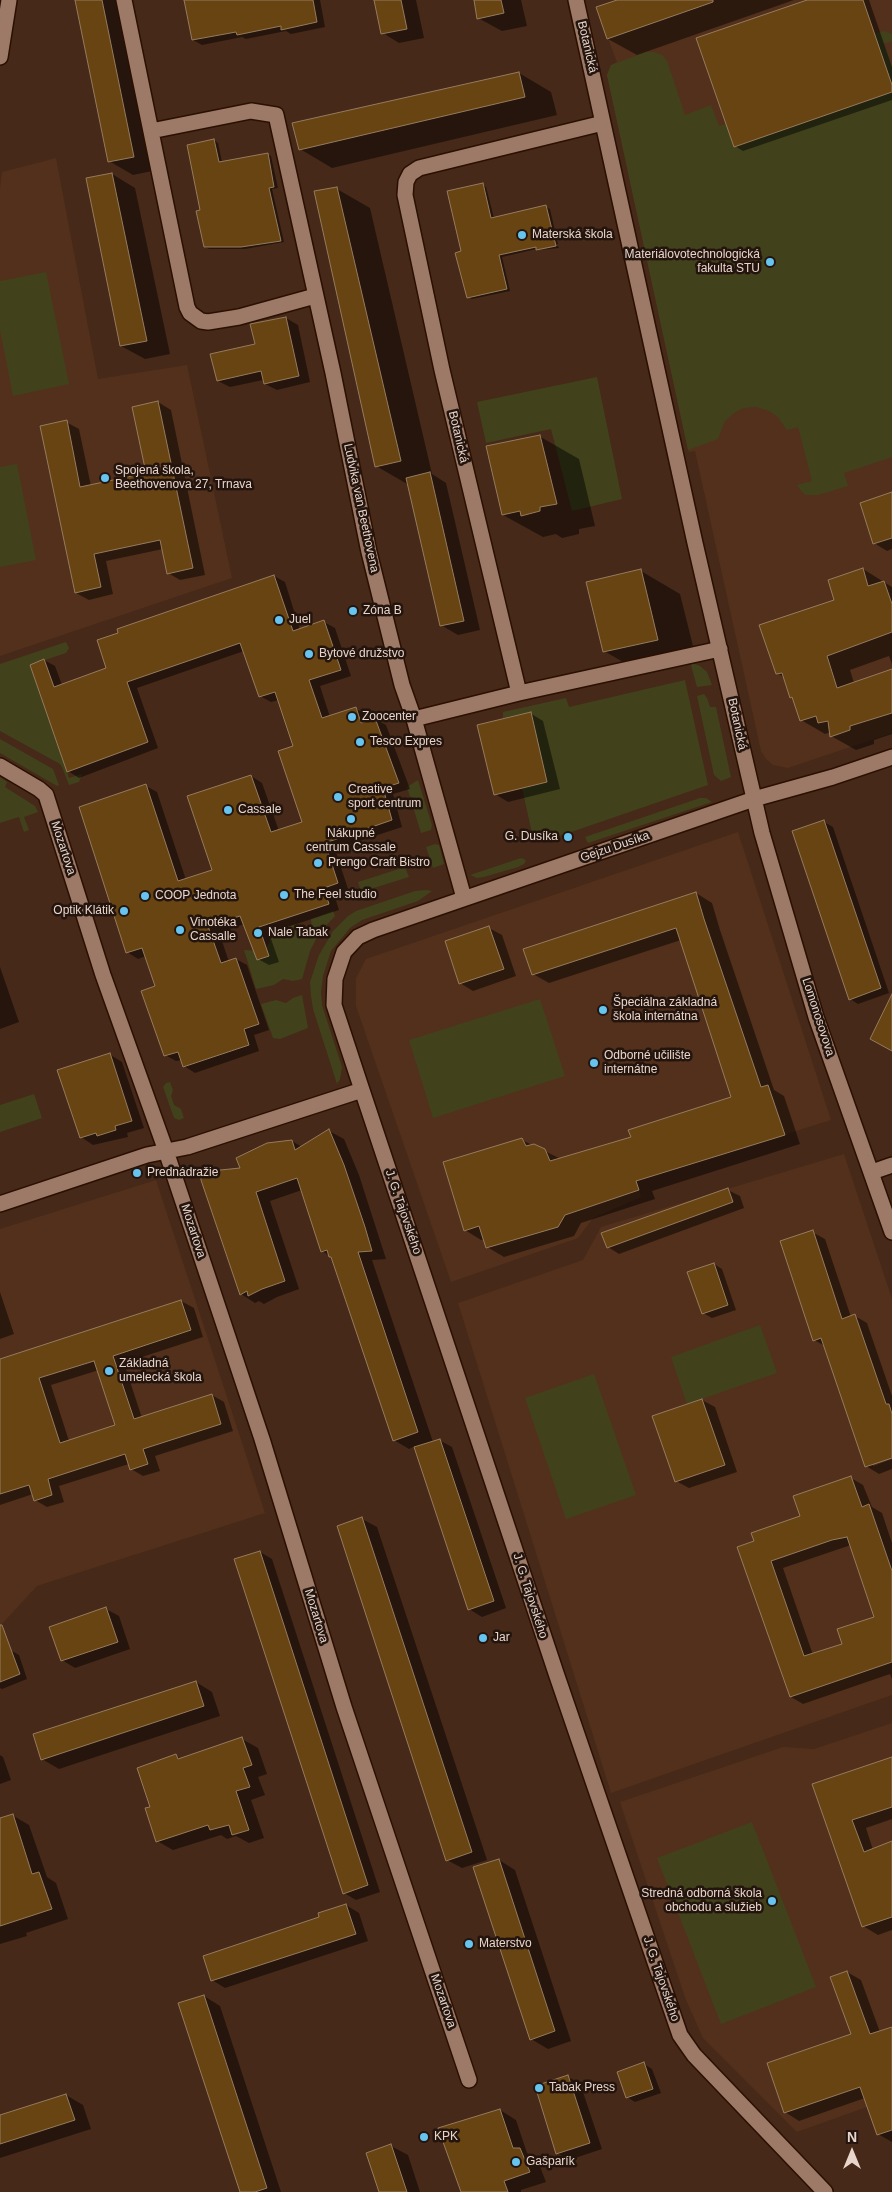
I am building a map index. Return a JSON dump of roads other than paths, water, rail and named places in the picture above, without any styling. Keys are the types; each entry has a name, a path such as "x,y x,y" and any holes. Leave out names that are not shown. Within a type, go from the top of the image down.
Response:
{"street":[{"path":"0,57 9,0"},
{"path":"124,0 190,313 201,321 208,322 315,296"},
{"name":"Botanická","path":"576,0 754,799"},
{"name":"Ludvika van Beethovena","path":"151,131 250,111 276,114 333,373 369,552 402,685 414,719 464,898"},
{"name":"Botanická","path":"519,693 442,370 405,195 406,182 410,174 420,168 604,123"},
{"path":"414,719 519,693 720,649"},
{"name":"Gejzu Dusíka","path":"344,952 358,937 373,930 754,799 833,777 892,757"},
{"name":"Mozartova","path":"0,766 39,788 46,795 103,975 166,1151 262,1439 344,1707 469,2080"},
{"name":"Lomonosovova","path":"754,799 762,833 816,1017 892,1232"},
{"name":"J. G. Tajovského","path":"344,952 335,979 334,1005 557,1676 680,2035 694,2055 824,2192"},
{"path":"0,1204 147,1155 187,1147 362,1090"},
{"path":"872,1172 892,1165"}],"place":[{"name":"Materská škola","path":"522,235"},
{"name":"Materiálovotechnologická fakulta STU","path":"770,262"},
{"name":"Spojená škola, Beethovenova 27, Trnava","path":"105,478"},
{"name":"Zóna B","path":"353,611"},
{"name":"Juel","path":"279,620"},
{"name":"Bytové družstvo","path":"309,654"},
{"name":"Zoocenter","path":"352,717"},
{"name":"Tesco Expres","path":"360,742"},
{"name":"Creative sport centrum","path":"338,797"},
{"name":"Cassale","path":"228,810"},
{"name":"Nákupné centrum Cassale","path":"351,819"},
{"name":"G. Dusíka","path":"568,837"},
{"name":"Prengo Craft Bistro","path":"318,863"},
{"name":"The Feel studio","path":"284,895"},
{"name":"COOP Jednota","path":"145,896"},
{"name":"Optik Klátik","path":"124,911"},
{"name":"Vinotéka Cassalle","path":"180,930"},
{"name":"Nale Tabak","path":"258,933"},
{"name":"Špeciálna základná škola internátna","path":"603,1010"},
{"name":"Odborné učilište internátne","path":"594,1063"},
{"name":"Prednádražie","path":"137,1173"},
{"name":"Základná umelecká škola","path":"109,1371"},
{"name":"Jar","path":"483,1638"},
{"name":"Stredná odborná škola obchodu a služieb","path":"772,1901"},
{"name":"Materstvo","path":"469,1944"},
{"name":"Tabak Press","path":"539,2088"},
{"name":"KPK","path":"424,2137"},
{"name":"Gašparík","path":"516,2162"}]}
